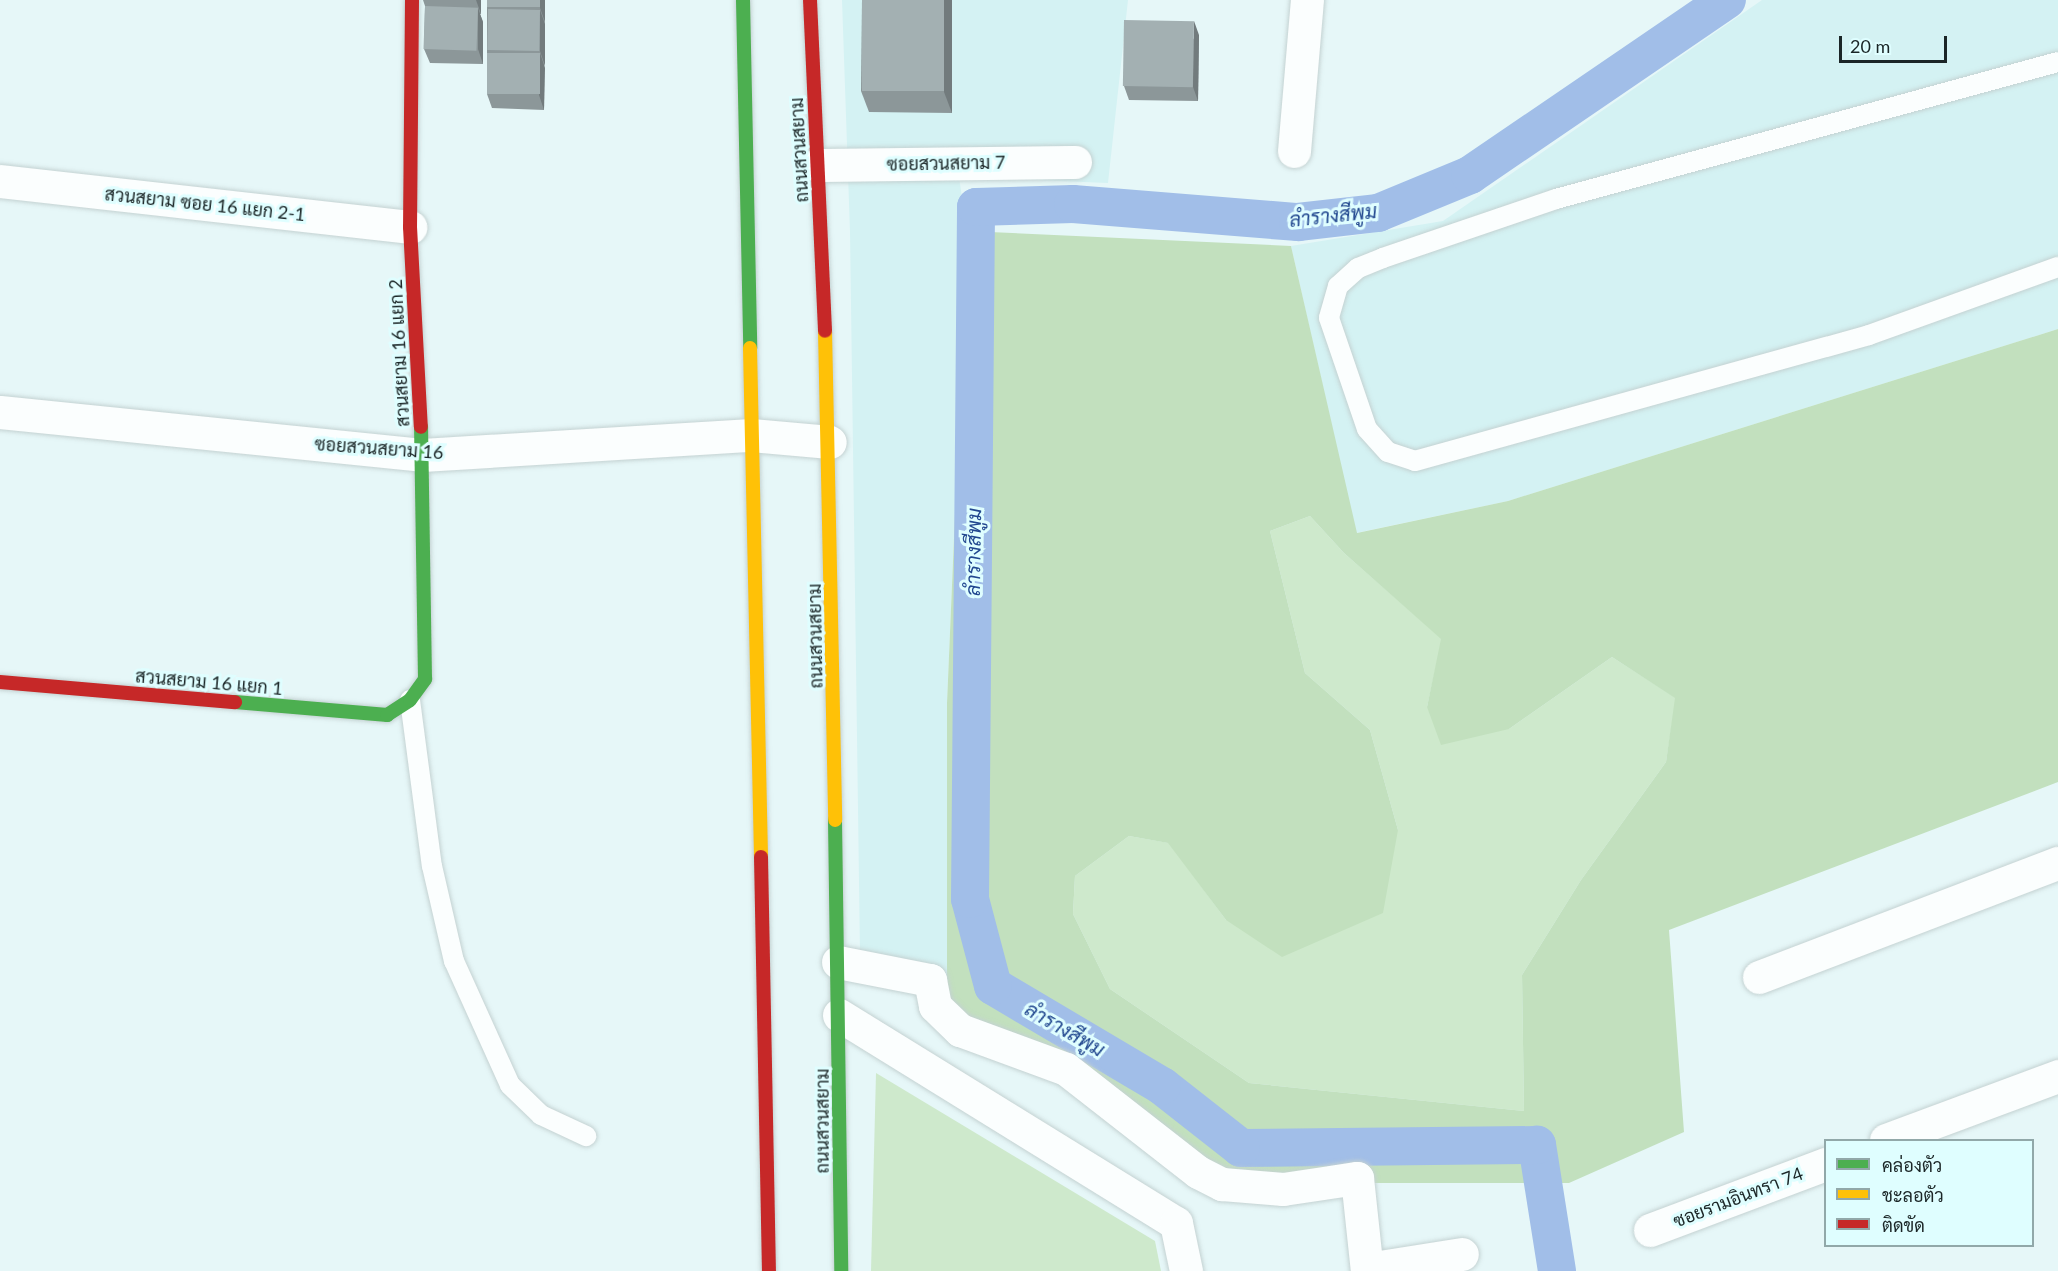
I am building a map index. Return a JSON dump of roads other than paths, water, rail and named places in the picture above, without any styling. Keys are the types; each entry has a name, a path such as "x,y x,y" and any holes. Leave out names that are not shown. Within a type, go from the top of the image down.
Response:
{"street":[{"name":"สวนสยาม 16 แยก 2","path":"410,700 425,678 422,455 410,227 412,0"},
{"path":"743,0 769,1271"},
{"name":"ถนนสวนสยาม","path":"810,0 830,442 841,1271"},
{"path":"1294,151 1307,0"},
{"name":"ซอยสวนสยาม 7","path":"817,165 1075,162"},
{"name":"สวนสยาม ซอย 16 แยก 2-1","path":"0,181 410,227"},
{"name":"ซอยสวนสยาม 16","path":"0,412 422,455 751,435 830,442"},
{"name":"สวนสยาม 16 แยก 1","path":"0,682 387,715 410,700"},
{"path":"1759,977 2058,863"},
{"path":"838,962 930,980 935,1006 960,1030 1066,1069 1198,1172 1222,1184 1283,1189 1357,1178 1367,1270 1462,1254"},
{"path":"839,1015 1176,1223 1186,1271"},
{"path":"1889,1139 2058,1076"},
{"name":"ซอยรามอินทรา 74","path":"1650,1230 1824,1165"}],"lane":[{"path":"2058,62 1556,199 1383,258 1358,268 1338,286 1329,318 1367,429 1388,452 1415,461 1869,335 2058,267"},
{"path":"410,700 432,866 454,962 510,1085 541,1115 586,1136"}],"waterway":[{"name":"ลำรางสีพูม","path":"1557,1271 1537,1145 1241,1148 1162,1086 993,986 970,899 976,207 1073,204 1298,222 1378,213 1470,175 1727,0"}]}
